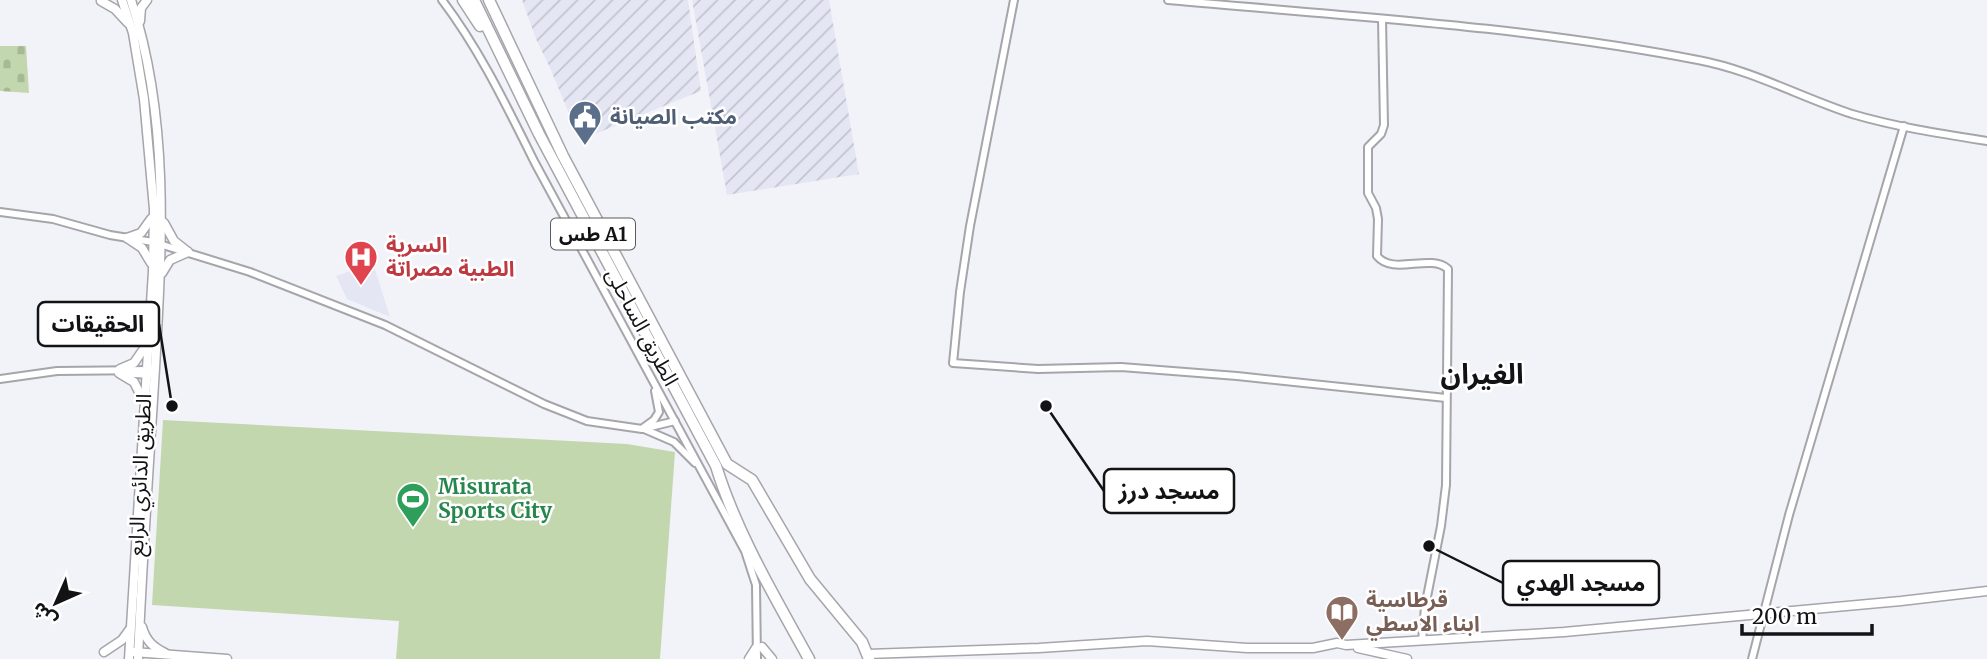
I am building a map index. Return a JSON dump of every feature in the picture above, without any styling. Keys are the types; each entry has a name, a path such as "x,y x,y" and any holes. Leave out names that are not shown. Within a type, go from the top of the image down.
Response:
{"highway":[{"path":"463,0 500,56"},
{"name":"الطريق الساحلى","path":"474,0 500,56 722,465"},
{"name":"الطريق الساحلى","path":"489,0 662,355"},
{"path":"498,0 503,31"},
{"path":"722,465 752,480 814,584 862,642 868,656"},
{"path":"722,465 727,500 743,536 809,659"}],"main road":[{"name":"الطريق الدائري الرابع","path":"122,0 136,30 153,94 162,217 157,243"},
{"name":"الطريق الدائري الرابع","path":"131,0 143,88 157,243 141,621 133,656"},
{"path":"136,30 141,8 147,0"},
{"path":"101,1 136,30"},
{"path":"153,209 145,230 127,238 146,253 156,274 170,260 188,252 170,236 162,217"},
{"name":"الطريق الدائري الرابع","path":"133,656 131,626 144,405 150,372 149,330 156,274"},
{"path":"144,405 138,386 120,371 139,358 149,330"},
{"path":"1346,645 1505,637 1987,591"},
{"path":"141,621 146,639 168,656"},
{"path":"106,656 131,626"},
{"path":"868,656 1147,641 1247,648 1313,648 1337,643 1407,659"},
{"path":"749,659 759,648 772,659"},
{"path":"133,656 227,659"}],"street":[{"path":"442,0 475,49 507,107 750,563 756,585 759,648 757,659"},
{"path":"1013,0 970,226 953,363 1038,369 1121,367 1446,398"},
{"path":"1168,0 1552,35 1698,60 1747,72 1853,114 1987,141"},
{"path":"1382,19 1384,125 1381,134 1368,146 1368,193 1378,219 1377,256 1385,262 1440,264 1448,268 1444,502 1430,577 1422,641"},
{"path":"1752,659 1799,479 1904,126"},
{"path":"0,212 53,219 157,243 250,272 385,326 571,416 599,424 642,429 674,442 704,473"},
{"path":"642,429 654,420 659,409 659,400 648,369"},
{"path":"0,379 45,371 150,372"},
{"path":"642,429 675,421"},
{"path":"759,648 763,659"}],"shaded area":[{"path":"522,0 688,0 701,91 580,140"},
{"path":"692,0 829,0 859,174 727,195"},
{"name":"السرية الطبية مصراتة","path":"373,263 390,317 347,299 336,276"}],"green space":[{"path":"0,46 26,46 29,93 0,91"},
{"name":"Misurata Sports City","path":"163,420 627,444 675,452 660,659 396,659 399,621 152,605"}],"place":[{"name":"مكتب الصيانة","path":"585,147"},
{"name":"السرية الطبية مصراتة","path":"361,287"},
{"name":"الحقيقات","path":"172,406"},
{"name":"مسجد درز","path":"1046,406"},
{"name":"Misurata Sports City","path":"413,529"},
{"name":"مسجد الهدي","path":"1429,546"},
{"name":"قرطاسية ابناء الاسطي","path":"1342,642"}],"district":[{"name":"الغيران","path":"1482,374"}]}
